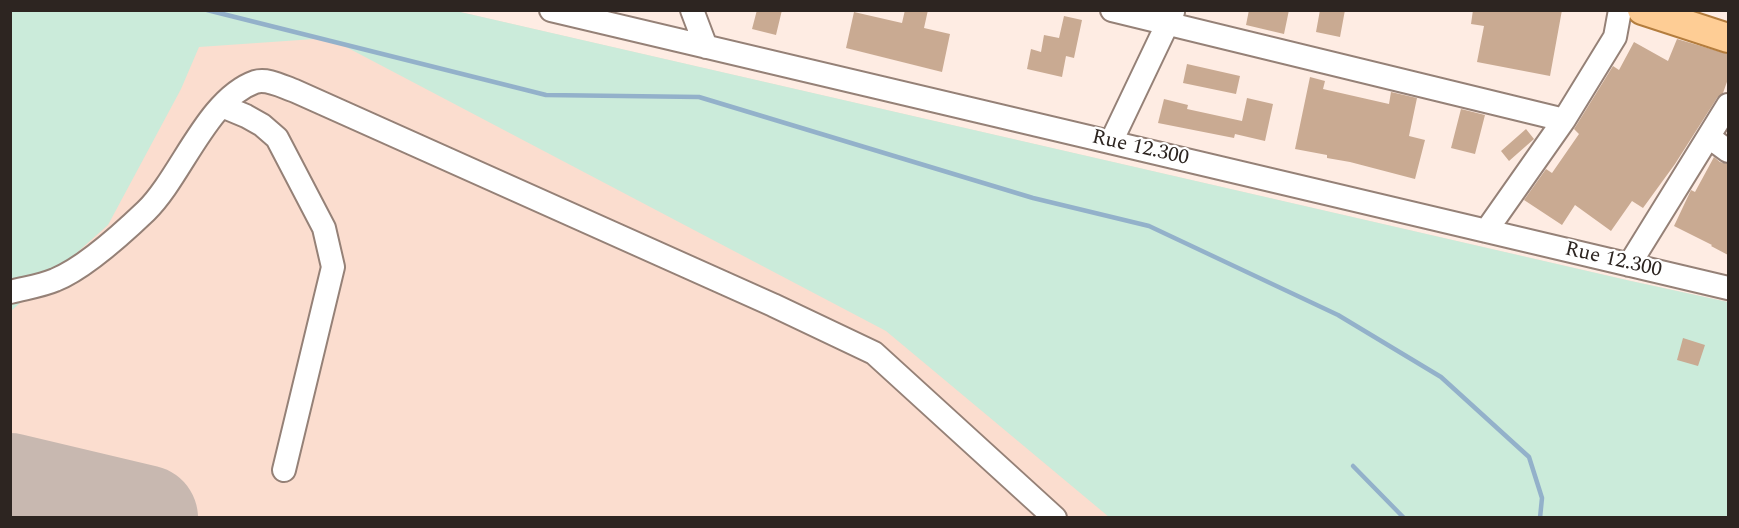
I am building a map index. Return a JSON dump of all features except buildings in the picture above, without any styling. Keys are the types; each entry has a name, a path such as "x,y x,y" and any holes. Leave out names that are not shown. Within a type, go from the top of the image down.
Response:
{"main road":[{"path":"1642,10 1728,38"}],"street":[{"name":"Rue 12.300","path":"551,10 583,14 706,47 1728,288"},
{"path":"692,10 706,47"},
{"path":"1112,10 1171,17 1564,120"},
{"path":"1486,231 1564,120 1615,37 1620,10"},
{"path":"1111,142 1171,17"},
{"path":"10,292 55,280 79,267 148,209 172,177 199,134 222,106 238,92 256,82 268,81 763,300 874,353 1055,518"},
{"path":"1629,265 1728,105"},
{"path":"222,106 262,125 277,138 324,228 333,267 284,470"},
{"path":"1709,137 1728,151"}],"shaded area":[{"path":"10,11 456,11 1728,302 1728,517 11,517"}],"green space":[{"path":"11,11 456,11 1728,302 1728,517 1109,517 886,331 329,38 199,47 181,89 108,225 11,311"}],"waterway":[{"path":"207,10 546,95 699,97 1033,198 1149,226 1338,315 1441,377 1529,457 1542,498 1540,518"},
{"path":"1353,466 1404,518"}],"runway":[{"path":"10,486 145,518"}]}
